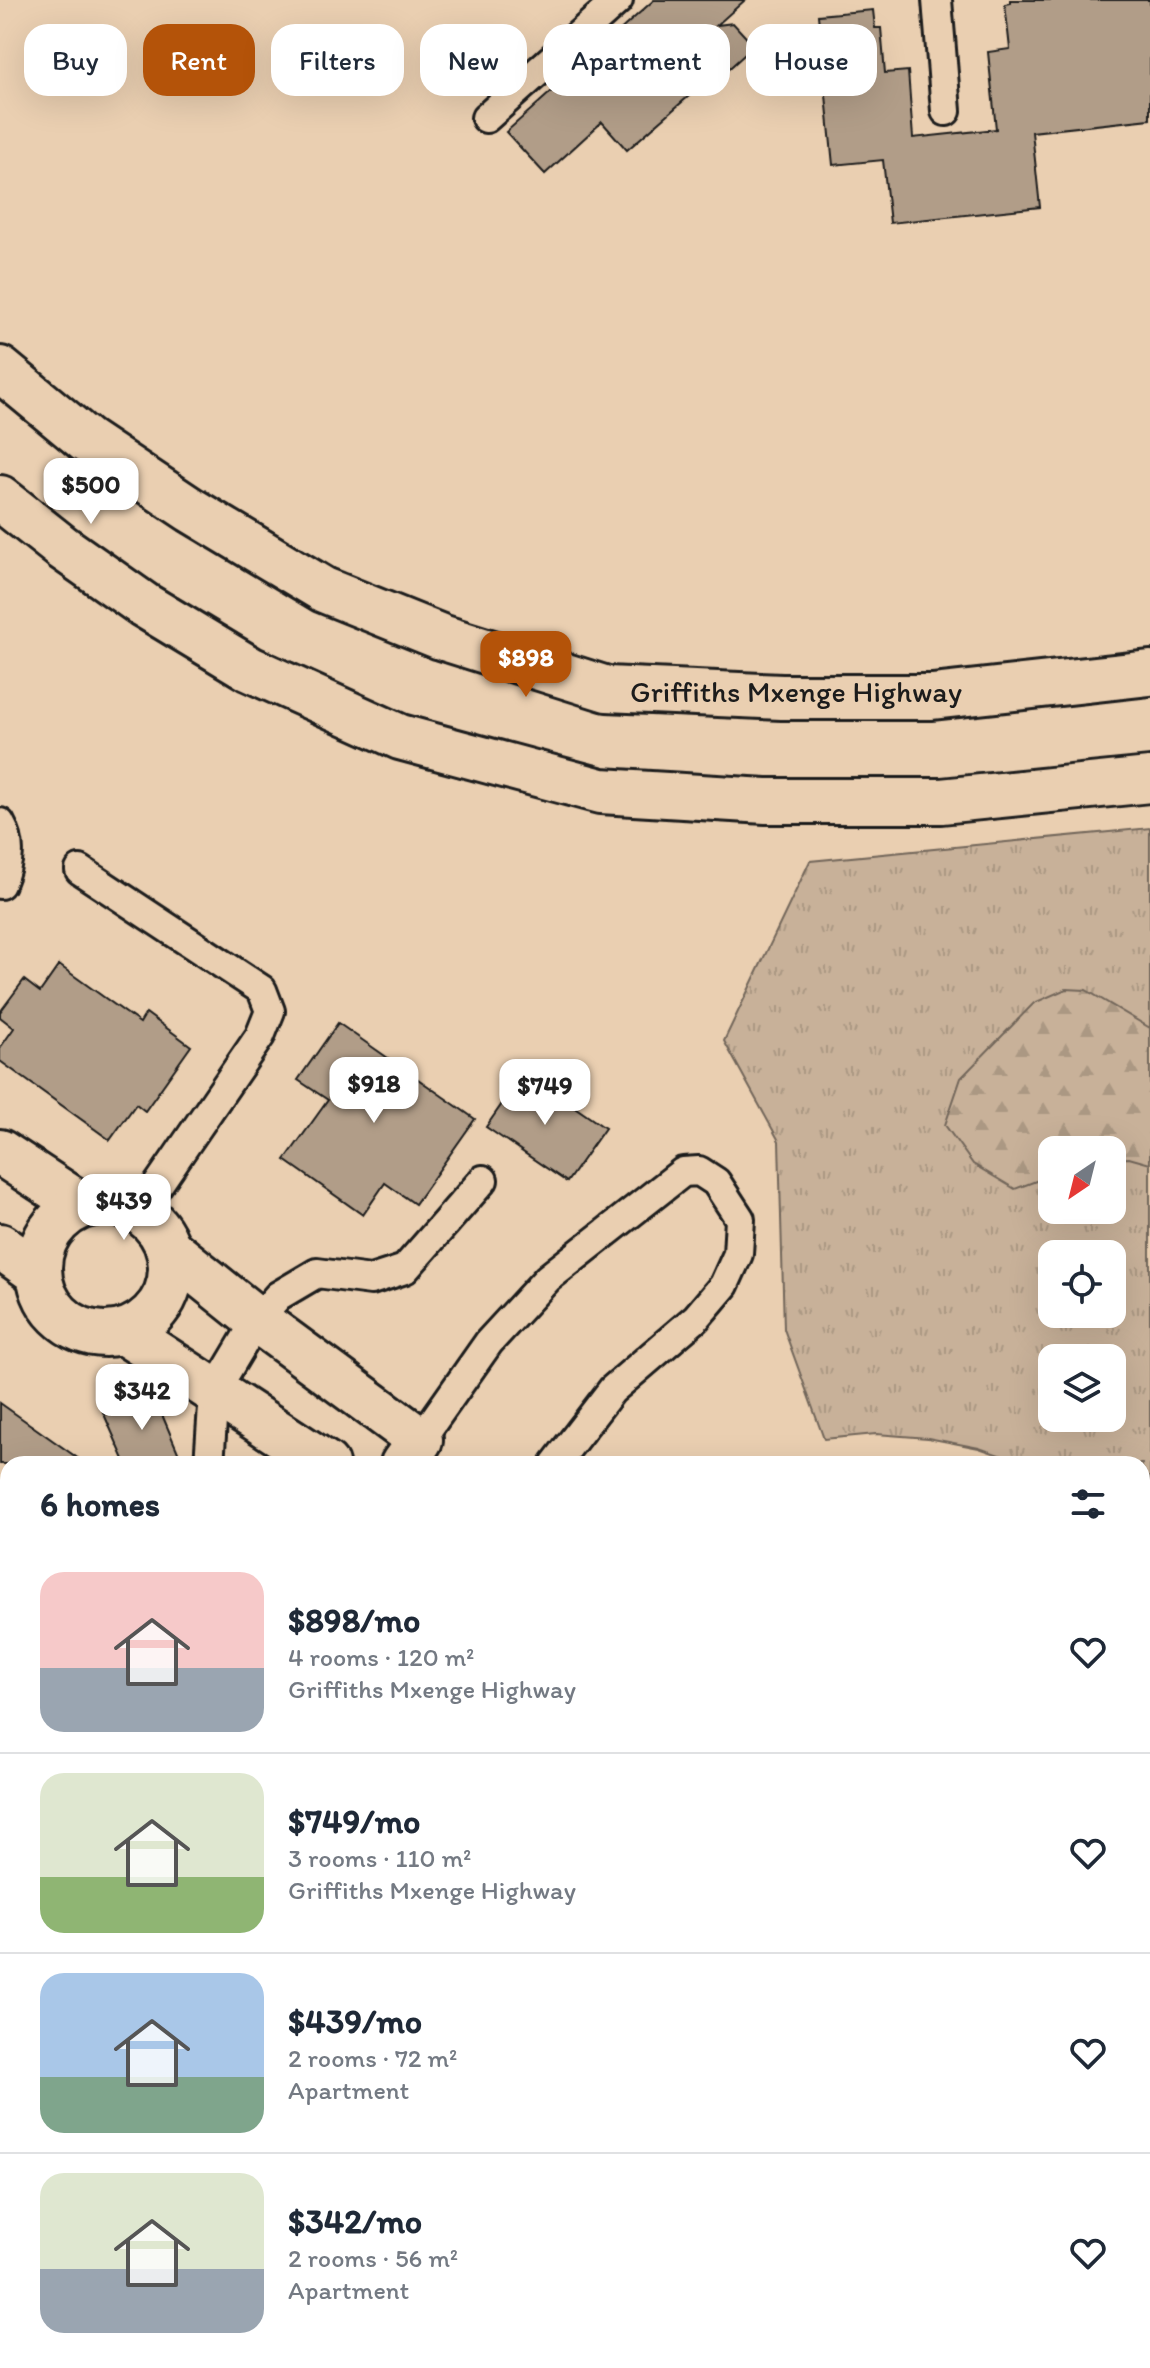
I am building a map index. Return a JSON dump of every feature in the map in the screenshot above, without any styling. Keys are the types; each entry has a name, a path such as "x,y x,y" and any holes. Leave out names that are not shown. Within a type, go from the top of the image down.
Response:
{"street":[{"name":"Griffiths Mxenge Highway","path":"0,369 86,440 191,510 324,590 441,637 607,689 782,697 932,697 1150,673"},
{"path":"0,498 63,548 144,605 250,669 400,737 601,791 766,801 941,801 1150,780"},
{"path":"0,1152 81,1205"},
{"path":"170,1250 170,1285 154,1315 125,1333 94,1334 66,1323 46,1300 38,1273 42,1245 57,1221 81,1205 111,1201 140,1211 159,1228 170,1250 411,1452"},
{"path":"0,1246 38,1273"},
{"path":"125,1333 314,1456"}],"lane":[{"path":"486,118 618,0"},
{"path":"937,0 946,111"},
{"path":"0,823 8,837 8,865 0,884"},
{"path":"80,870 262,990 270,1011 260,1036 140,1211"},
{"path":"411,1452 489,1342 548,1278 683,1172 699,1171 716,1182 740,1219 738,1254 724,1285 696,1318 612,1390 561,1456"},
{"path":"210,1456 214,1392 257,1320 278,1296 317,1273 371,1280 405,1269 483,1180"}],"green space":[{"path":"1150,828 1150,1456 1002,1456 928,1438 876,1434 824,1439 784,1329 779,1141 724,1041 810,861"},
{"path":"1066,989 1086,990 1150,1028 1150,1164 1126,1158 1126,1136 1038,1136 1038,1180 1015,1189 973,1164 945,1125 961,1078 1034,1003"}],"building":[{"path":"654,0 745,0 718,24 627,24"},
{"path":"1010,0 1150,0 1150,119 1032,132 1040,207 890,223 883,160 833,165 826,96 877,96 877,28 881,28 885,73 908,71 913,138 996,129 988,52 1010,49 1005,4"},
{"path":"873,10 875,24 819,24 818,15"},
{"path":"733,23 746,37 746,53 730,68 730,24 725,24"},
{"path":"546,96 689,96 627,150 602,122 545,174 506,132"},
{"path":"59,965 140,1023 146,1013 191,1046 145,1111 136,1104 110,1140 0,1061 0,1048 14,1028 0,1017 0,1012 24,980 40,992"},
{"path":"338,1023 475,1119 415,1204 385,1183 363,1215 285,1160 328,1100 298,1080"},
{"path":"524,1072 605,1128 567,1182 486,1127"},
{"path":"152,1391 180,1456 122,1456 103,1412"},
{"path":"0,1403 75,1456 0,1456"}]}
